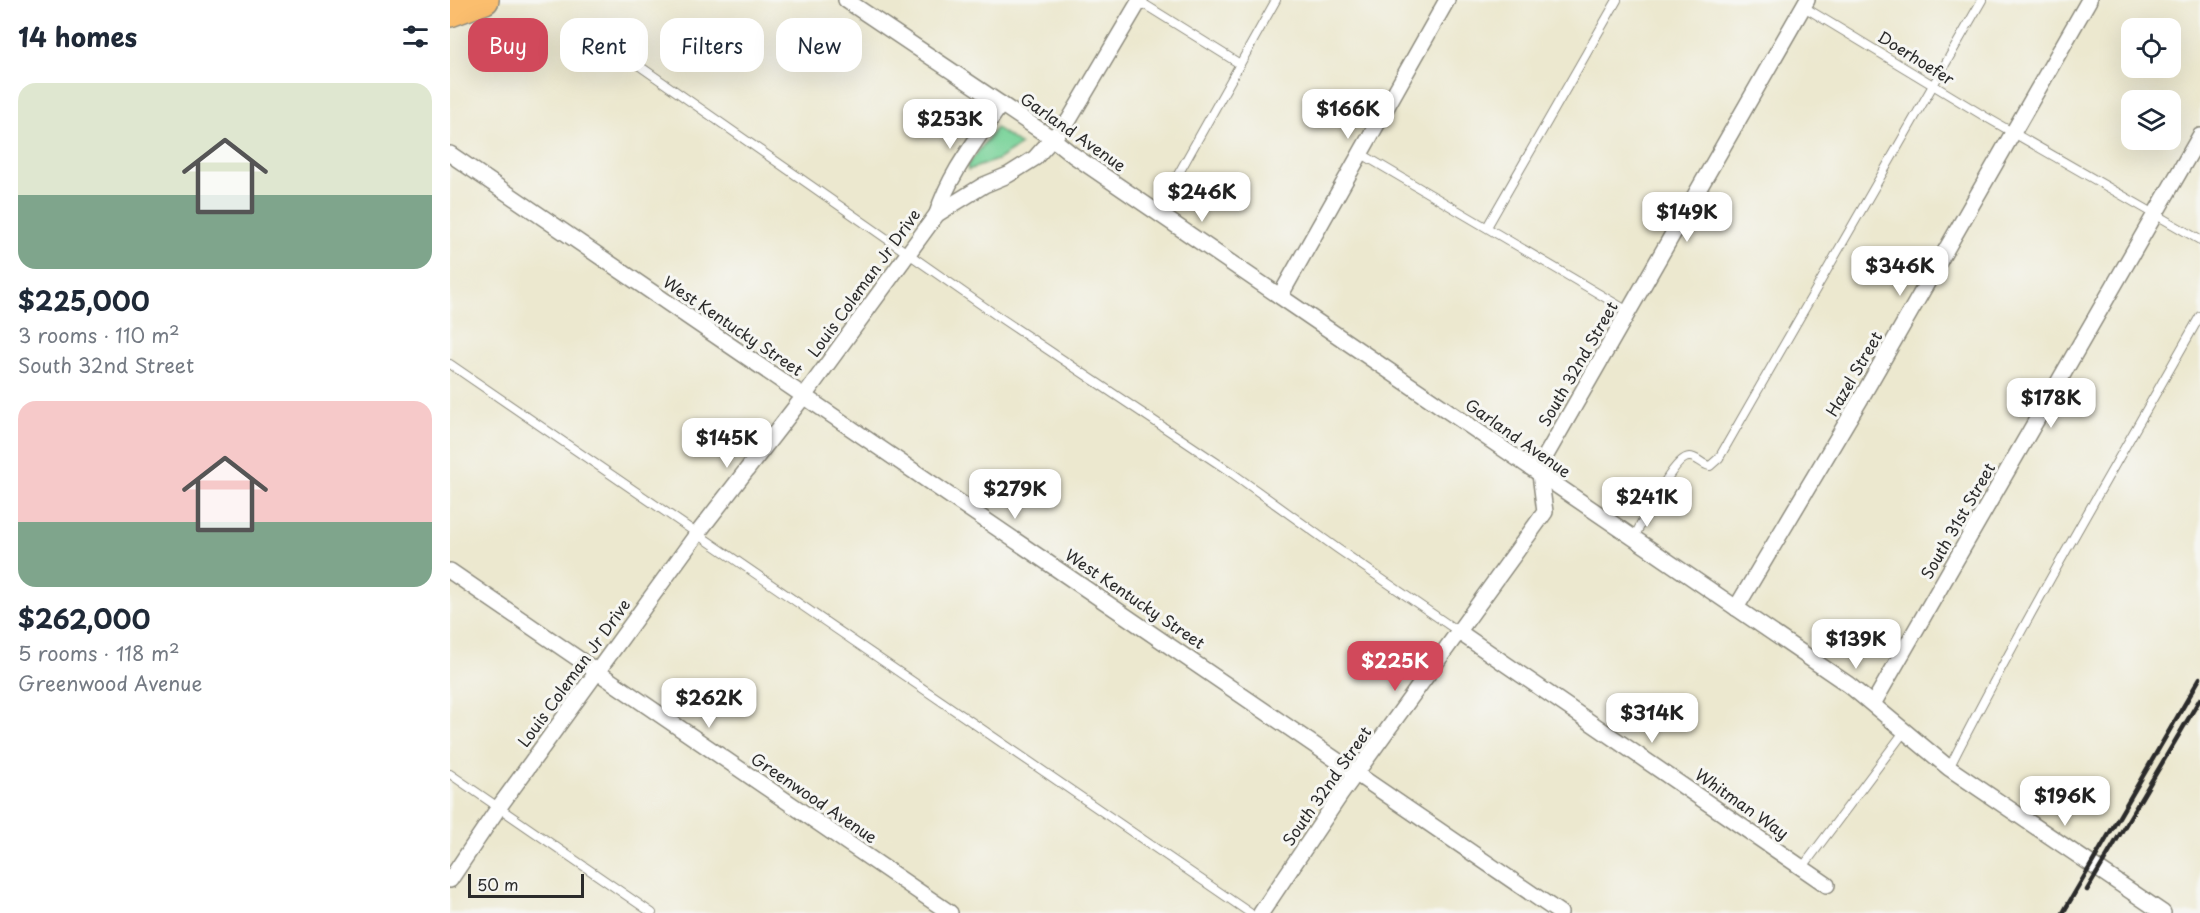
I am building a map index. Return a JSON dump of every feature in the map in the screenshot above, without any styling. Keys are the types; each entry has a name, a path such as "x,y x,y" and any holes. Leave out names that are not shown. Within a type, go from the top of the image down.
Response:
{"highway":[{"path":"450,13 485,0"}],"street":[{"name":"Louis Coleman Jr Drive","path":"450,880 499,807 697,534 804,396 938,214 984,185 1008,175 1035,158 1053,139 1069,120 1139,0"},
{"path":"1280,296 1447,0"},
{"name":"Hazel Street","path":"1736,608 1860,399 2089,0"},
{"name":"Garland Avenue","path":"852,2 1736,608 1873,704 1949,768 2163,913"},
{"name":"South 32nd Street","path":"1261,913 1357,773 1545,512 1540,474 1545,457 1805,3"},
{"path":"938,214 945,189 952,176 1001,104"},
{"name":"South 31st Street","path":"1873,704 2200,136"},
{"name":"West Kentucky Street","path":"450,154 1560,913"},
{"name":"Greenwood Avenue","path":"450,571 950,913"},
{"name":"Whitman Way","path":"1459,632 1827,885"}],"lane":[{"path":"1139,0 1240,64"},
{"path":"1157,212 1276,0"},
{"path":"1487,227 1617,0"},
{"path":"1633,539 1680,461 1690,457 1710,466 1719,458 1982,0"},
{"name":"Doerhoefer","path":"1805,3 1933,85 2200,240"},
{"path":"648,72 907,254 1232,473 1459,632"},
{"path":"1360,153 1628,311"},
{"path":"1949,768 1990,686 2043,589 2200,316"},
{"path":"450,364 1250,913"},
{"path":"1802,868 1904,732"},
{"path":"450,774 652,913"}],"green space":[{"path":"996,128 1021,145 997,160 968,170 967,166"}],"railway":[{"path":"2063,913 2200,678"},
{"path":"2087,890 2200,699"}]}
